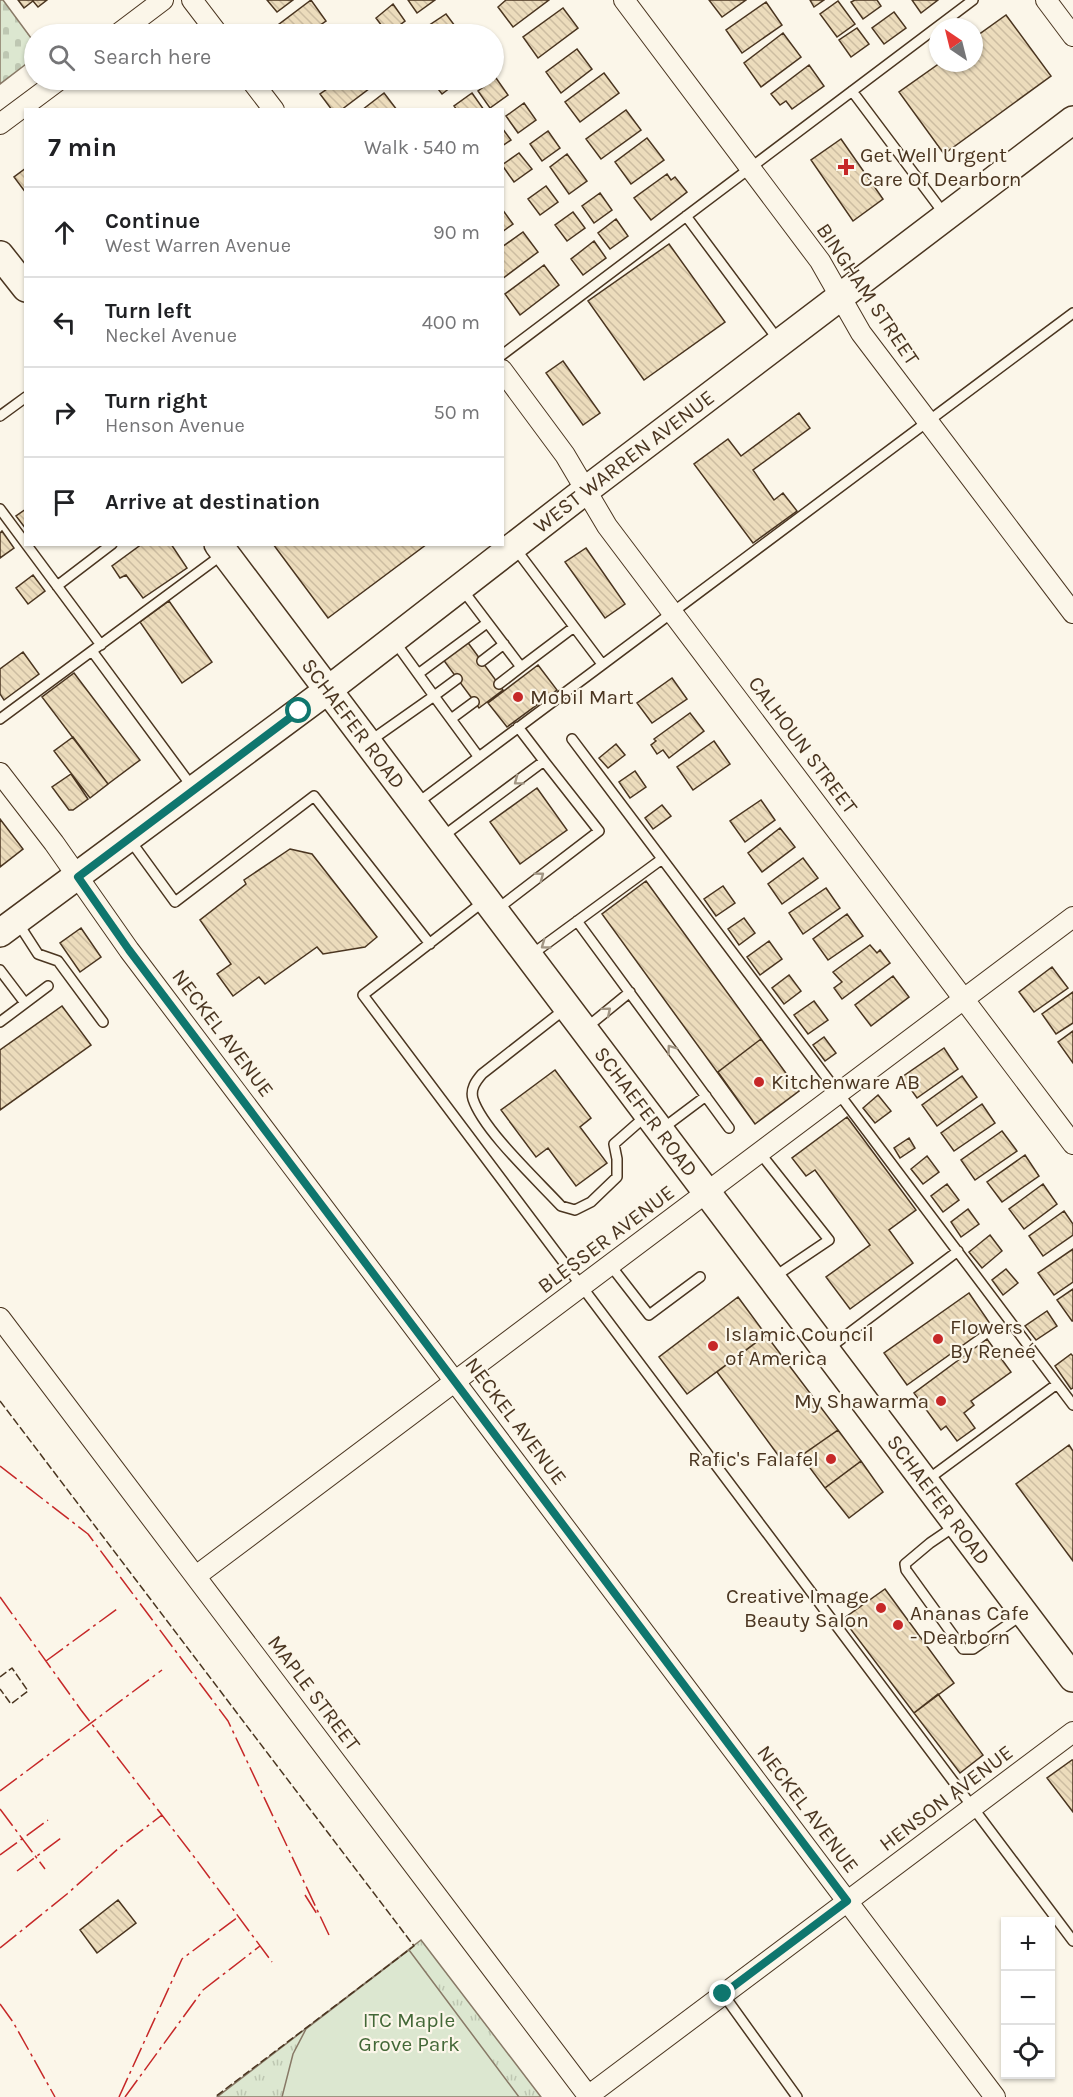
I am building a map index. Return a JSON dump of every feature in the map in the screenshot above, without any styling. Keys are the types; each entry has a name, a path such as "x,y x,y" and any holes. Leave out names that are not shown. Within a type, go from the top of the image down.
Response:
{"main road":[{"name":"WEST WARREN AVENUE","path":"8,927 328,690 586,490 1073,120"},
{"path":"0,255 24,285"},
{"name":"SCHAEFER ROAD","path":"221,549 1073,1678"}],"street":[{"path":"131,24 163,0"},
{"path":"192,0 210,24"},
{"name":"BINGHAM STREET","path":"624,0 820,261 861,333 1073,613"},
{"path":"1046,0 1073,36"},
{"path":"0,124 45,90"},
{"path":"259,90 272,108"},
{"name":"CALHOUN STREET","path":"504,373 565,455 607,526 1073,1144"},
{"name":"NECKEL AVENUE","path":"0,773 129,950 995,2097"},
{"name":"BLESSER AVENUE","path":"196,1576 1073,917"},
{"name":"MAPLE STREET","path":"0,1318 588,2096"},
{"name":"HENSON AVENUE","path":"588,2096 1073,1732"}],"lane":[{"path":"504,353 973,0"},
{"path":"852,91 946,217"},
{"path":"686,216 780,343"},
{"path":"414,805 1073,313"},
{"path":"0,416 24,398"},
{"path":"0,509 24,541"},
{"path":"27,546 101,645"},
{"path":"57,586 109,546"},
{"path":"514,546 602,664"},
{"path":"0,720 101,645 221,549"},
{"path":"460,587 521,667"},
{"path":"418,674 487,622"},
{"path":"499,684 574,627"},
{"path":"393,640 478,756"},
{"path":"482,661 504,644"},
{"path":"92,651 195,789"},
{"path":"368,743 457,679"},
{"path":"451,719 474,702"},
{"path":"518,727 599,831 430,944 363,995 1073,1941"},
{"path":"572,739 1073,1405"},
{"path":"439,839 544,762"},
{"path":"129,838 175,902 314,796 430,944"},
{"path":"528,957 662,859"},
{"path":"578,921 729,1128"},
{"path":"8,927 38,954 58,961 103,1022"},
{"path":"0,970 25,1003"},
{"path":"0,1022 48,986"},
{"path":"584,1030 630,992"},
{"path":"567,1008 482,1074 474,1083 472,1097 489,1128 561,1206 575,1210 591,1202 617,1177 614,1144 706,1096"},
{"path":"760,1153 829,1240 772,1279"},
{"path":"826,1350 958,1251"},
{"path":"611,1266 649,1315 700,1277"},
{"path":"925,1481 1057,1384"},
{"path":"957,1525 930,1543 905,1564 906,1570 963,1649 973,1649 1024,1613"},
{"path":"723,1994 797,2097"}],"green space":[{"path":"0,0 3,0 24,28 24,66 0,84"},
{"name":"ITC Maple Grove Park","path":"421,1940 541,2097 217,2097"},
{"name":"ITC Maple Grove Park","path":"409,1950 519,2097 282,2097 293,2054 306,2029"}],"building":[{"path":"18,0 47,0 38,7 33,1 24,8"},
{"path":"267,0 293,0 277,12"},
{"path":"311,0 326,21 322,24 279,24"},
{"path":"408,0 435,0 417,13"},
{"path":"506,0 549,0 513,27 498,7"},
{"path":"709,0 746,0 722,17"},
{"path":"810,0 824,0 814,7"},
{"path":"877,0 881,6 863,19 851,2"},
{"path":"912,0 938,0 921,13"},
{"path":"838,1 855,24 837,37 820,14"},
{"path":"766,2 782,25 742,53 726,30"},
{"path":"393,4 405,21 401,24 380,24 376,18"},
{"path":"563,8 578,28 538,58 523,37"},
{"path":"894,12 906,28 884,44 872,28"},
{"path":"446,14 454,24 431,24"},
{"path":"1006,15 1051,76 944,154 899,92 929,71 983,72 983,32"},
{"path":"857,28 869,44 851,57 839,40"},
{"path":"783,33 801,57 761,87 744,63"},
{"path":"577,49 592,69 561,93 546,72"},
{"path":"809,65 824,86 792,109 786,101 780,105 771,94"},
{"path":"604,73 619,93 580,122 565,102"},
{"path":"504,89 508,95 490,108 478,91"},
{"path":"326,90 367,90 344,108 330,108 320,94"},
{"path":"384,93 395,108 365,108"},
{"path":"472,93 483,108 456,108 454,106"},
{"path":"524,103 536,120 518,133 506,116"},
{"path":"626,110 641,130 601,159 586,139"},
{"path":"504,131 511,140 504,145"},
{"path":"548,131 560,148 542,161 530,144"},
{"path":"647,138 664,160 631,184 615,162"},
{"path":"841,139 883,199 853,221 811,160"},
{"path":"519,153 532,169 514,182 504,168 504,164"},
{"path":"567,154 587,181 569,194 550,167"},
{"path":"24,170 24,190 14,177"},
{"path":"667,174 671,180 675,177 687,192 651,220 634,198"},
{"path":"546,186 558,202 540,215 528,199"},
{"path":"600,193 612,210 594,223 582,206"},
{"path":"504,212 513,224 504,231"},
{"path":"573,212 585,228 567,241 555,225"},
{"path":"616,219 628,236 610,249 598,233"},
{"path":"523,232 538,252 504,278 504,246"},
{"path":"594,241 606,258 583,275 571,259"},
{"path":"669,244 725,322 644,380 588,301"},
{"path":"544,265 559,285 520,315 505,294"},
{"path":"563,361 600,413 583,425 546,373"},
{"path":"799,413 810,428 753,470 774,500 783,493 797,511 753,543 694,464 728,439 741,456"},
{"path":"24,510 24,526 16,516"},
{"path":"2,531 14,548 0,558 0,533"},
{"path":"139,546 172,546 187,568 143,598 126,575 120,578 112,566"},
{"path":"274,546 424,546 328,618"},
{"path":"586,548 625,604 605,618 565,562"},
{"path":"33,575 45,591 28,604 16,588"},
{"path":"169,601 212,662 182,683 140,622"},
{"path":"466,640 503,690 479,708 442,658"},
{"path":"23,652 39,674 4,700 0,694 0,669"},
{"path":"538,665 557,690 507,727 488,703"},
{"path":"74,673 140,760 108,784 42,697"},
{"path":"672,678 687,699 652,723 637,703"},
{"path":"690,713 704,731 669,758 663,750 657,754 651,745 656,741 654,739"},
{"path":"73,737 108,784 90,798 54,751"},
{"path":"714,741 730,764 693,790 677,767"},
{"path":"616,744 625,755 608,768 599,758"},
{"path":"635,771 646,787 630,798 619,782"},
{"path":"71,774 88,799 73,810 69,810 52,787"},
{"path":"537,788 567,830 520,864 490,822"},
{"path":"761,800 775,820 745,842 730,821"},
{"path":"662,805 671,816 653,829 645,818"},
{"path":"0,819 23,849 0,867"},
{"path":"780,828 795,847 762,872 748,853"},
{"path":"290,849 312,854 377,937 365,947 323,954 317,947 265,984 259,977 233,996 217,974 231,964 200,920 246,884 244,880"},
{"path":"803,858 818,878 782,904 768,884"},
{"path":"646,881 799,1091 755,1124 602,914"},
{"path":"723,886 735,903 716,916 704,899"},
{"path":"826,888 840,908 803,934 789,913"},
{"path":"847,914 863,936 828,960 813,939"},
{"path":"744,918 755,933 739,945 728,929"},
{"path":"81,928 101,957 80,972 60,943"},
{"path":"769,941 782,959 760,975 747,957"},
{"path":"870,945 877,953 880,950 890,963 842,999 834,988 842,982 833,972"},
{"path":"1052,967 1068,988 1034,1012 1019,992"},
{"path":"789,975 801,991 784,1004 772,988"},
{"path":"893,976 909,997 871,1026 855,1005"},
{"path":"1073,992 1073,1023 1056,1034 1042,1014"},
{"path":"814,1001 828,1020 808,1034 794,1015"},
{"path":"62,1006 91,1045 0,1110 0,1050"},
{"path":"1073,1031 1073,1063 1058,1042"},
{"path":"824,1037 836,1053 825,1061 813,1045"},
{"name":"Kitchenware AB","path":"761,1039 799,1091 755,1124 718,1072"},
{"path":"944,1048 958,1069 917,1098 902,1077"},
{"path":"555,1070 591,1118 580,1127 607,1163 576,1186 548,1148 536,1157 501,1110"},
{"path":"962,1076 977,1097 937,1126 922,1105"},
{"path":"878,1095 891,1111 875,1123 863,1108"},
{"path":"982,1104 995,1123 954,1151 941,1133"},
{"path":"847,1117 916,1210 889,1230 913,1263 850,1309 826,1277 870,1245 815,1170 806,1176 792,1158"},
{"path":"1002,1131 1017,1151 975,1180 961,1160"},
{"path":"909,1138 915,1148 900,1158 894,1148"},
{"path":"1025,1155 1039,1176 1002,1202 987,1182"},
{"path":"927,1156 939,1172 923,1184 911,1169"},
{"path":"947,1184 959,1200 943,1212 931,1196"},
{"path":"1043,1184 1057,1204 1024,1229 1009,1209"},
{"path":"968,1209 979,1224 961,1237 951,1222"},
{"path":"1064,1211 1073,1224 1073,1235 1043,1256 1029,1236"},
{"path":"990,1235 1002,1251 982,1268 969,1252"},
{"path":"1073,1249 1073,1282 1054,1295 1038,1273"},
{"path":"1006,1269 1018,1283 1003,1295 992,1280"},
{"path":"1073,1289 1073,1321 1072,1321 1057,1300"},
{"path":"969,1293 991,1325 907,1385 884,1353"},
{"name":"Islamic Council of America","path":"738,1297 766,1335 687,1394 659,1357"},
{"path":"1047,1311 1057,1326 1036,1340 1025,1326"},
{"path":"766,1335 838,1430 786,1466 717,1372"},
{"path":"987,1339 1011,1372 971,1401 974,1405 964,1413 975,1428 957,1441 946,1426 941,1430 914,1393"},
{"path":"1071,1354 1073,1356 1073,1388 1071,1389 1055,1366"},
{"path":"838,1430 861,1461 825,1488 801,1456"},
{"path":"1069,1445 1073,1451 1073,1561 1016,1484"},
{"path":"861,1461 883,1492 849,1518 825,1488"},
{"path":"885,1589 954,1683 914,1713 843,1619"},
{"path":"938,1694 983,1755 960,1773 914,1713"},
{"path":"1073,1760 1073,1812 1047,1778"},
{"path":"118,1900 136,1923 97,1953 80,1930"}],"fence":[{"path":"0,1401 414,1946 215,2097"},
{"path":"0,1677 12,1668 28,1691 11,1704 0,1689"}],"power":[{"path":"0,1466 88,1534 228,1721 329,1935"},
{"path":"0,1597 81,1710 272,1962"},
{"path":"46,1661 117,1609"},
{"path":"0,1791 162,1670"},
{"path":"0,1809 45,1869"},
{"path":"0,1948 67,1894 120,1847 162,1815"},
{"path":"0,1855 48,1820"},
{"path":"17,1871 61,1838"},
{"path":"305,1895 317,1914"},
{"path":"119,2097 182,1959 238,1917"},
{"path":"125,2097 203,1990 260,1946"},
{"path":"0,2004 13,2022 55,2097"}],"place":[{"name":"Get Well Urgent Care Of Dearborn","path":"846,167"},
{"name":"Mobil Mart","path":"518,697"},
{"name":"Kitchenware AB","path":"759,1082"},
{"name":"Flowers By Reneé","path":"938,1339"},
{"name":"Islamic Council of America","path":"713,1346"},
{"name":"My Shawarma","path":"941,1401"},
{"name":"Rafic's Falafel","path":"831,1459"},
{"name":"Creative Image Beauty Salon","path":"881,1608"},
{"name":"Ananas Cafe - Dearborn","path":"898,1625"}],"route":[{"path":"299,711 78,877 129,950 847,1901 723,1994"}]}
